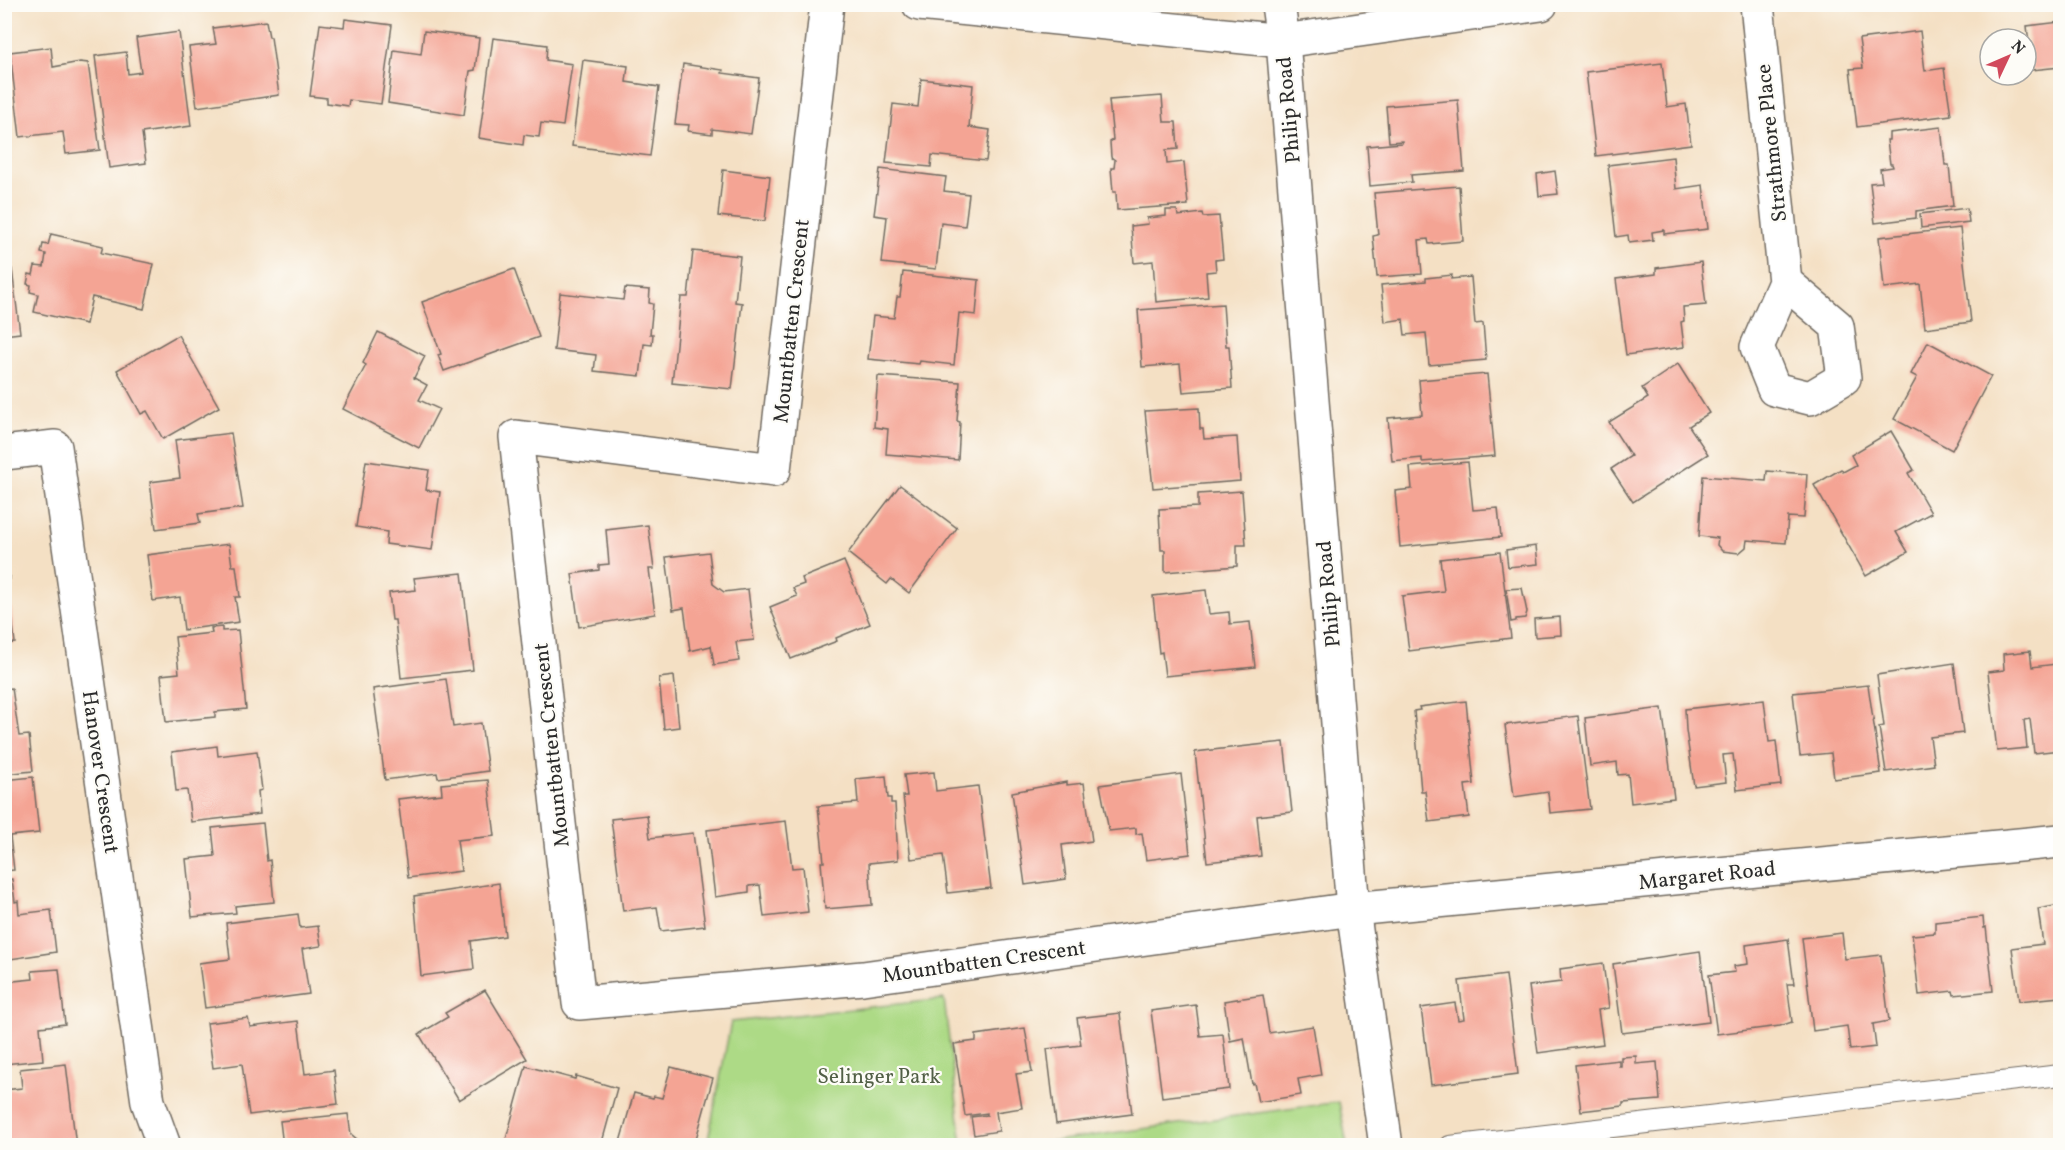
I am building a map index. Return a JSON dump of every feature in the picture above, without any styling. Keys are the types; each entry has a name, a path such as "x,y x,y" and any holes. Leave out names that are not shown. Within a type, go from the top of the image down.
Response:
{"street":[{"name":"Mountbatten Crescent","path":"827,4 774,470 516,437 579,1003 863,978 1353,909"},
{"path":"919,4 1283,41 1541,4"},
{"name":"Philip Road","path":"1278,4 1283,41 1353,909 1386,1146"},
{"name":"Strathmore Place","path":"1757,4 1785,282"},
{"name":"Hanover Crescent","path":"4,453 55,447 148,1102 164,1146"},
{"name":"Margaret Road","path":"1353,909 2061,841"}],"lane":[{"path":"1450,1146 2061,1075"}],"green space":[{"name":"Selinger Park","path":"944,999 962,1145 707,1145 731,1022"},
{"path":"1339,1102 1347,1145 1025,1145"}],"building":[{"path":"345,19 392,25 381,104 349,100 348,106 327,103 327,98 310,96 320,24 344,27"},
{"path":"266,21 269,37 271,37 279,95 197,107 189,47 216,44 213,28"},
{"path":"2060,22 2060,67 2038,69 2038,27 2027,26"},
{"path":"424,31 479,38 475,70 470,71 464,115 388,103 394,50 421,54"},
{"path":"1920,31 1925,71 1944,68 1951,115 1857,127 1850,69 1863,68 1859,39"},
{"path":"179,32 191,126 142,133 146,163 109,168 95,56 126,52 128,74 141,72 136,38"},
{"path":"493,38 547,45 546,60 572,64 563,126 541,123 539,137 524,135 523,145 479,138"},
{"path":"51,47 53,67 80,62 88,63 100,150 66,154 63,132 20,137 10,52"},
{"path":"583,60 628,66 626,82 659,87 650,156 572,146"},
{"path":"1662,63 1667,107 1686,104 1691,144 1596,156 1586,72"},
{"path":"683,64 759,78 751,134 712,129 712,134 688,131 689,125 675,124"},
{"path":"921,79 973,85 969,127 990,130 986,161 932,155 931,167 886,163 893,104 918,107"},
{"path":"1162,96 1164,122 1176,122 1178,149 1166,150 1167,164 1184,162 1188,205 1117,210 1111,168 1114,168 1115,160 1111,157 1110,142 1113,140 1109,100"},
{"path":"1458,100 1464,171 1411,175 1412,182 1370,186 1367,146 1402,143 1402,141 1389,142 1386,106"},
{"path":"1941,127 1945,165 1949,165 1953,206 1916,211 1916,218 1875,223 1870,183 1882,182 1880,169 1893,167 1890,164 1887,140 1889,140 1889,133"},
{"path":"1673,157 1676,189 1703,185 1708,229 1664,234 1664,230 1652,232 1653,240 1629,243 1628,235 1616,237 1608,165"},
{"path":"880,169 946,177 944,191 969,194 965,226 941,223 936,269 882,263 887,217 874,215"},
{"path":"723,170 770,176 765,221 718,216"},
{"path":"1555,171 1558,194 1539,196 1537,174"},
{"path":"1459,186 1463,241 1429,244 1428,239 1419,240 1422,274 1377,277 1373,236 1378,235 1374,193"},
{"path":"1967,208 1969,222 1921,228 1920,214"},
{"path":"1166,210 1177,210 1178,216 1202,213 1203,217 1219,216 1223,259 1215,260 1216,271 1206,272 1208,297 1156,302 1153,261 1134,263 1131,226 1148,224 1147,218 1166,216"},
{"path":"1960,228 1971,322 1925,328 1920,284 1884,288 1879,237"},
{"path":"51,234 103,246 101,253 154,264 144,309 92,297 86,324 34,312 38,294 30,292 31,285 27,284 29,274 33,275 35,266 44,267 46,254 41,253 43,244 48,245"},
{"path":"693,251 740,256 735,302 742,303 732,389 672,383 681,297 688,297"},
{"path":"1701,262 1706,305 1683,307 1684,321 1681,322 1684,347 1626,355 1616,279 1656,274 1656,268"},
{"path":"12,269 20,333 4,335 4,270"},
{"path":"514,269 539,337 444,371 438,355 441,354 422,302"},
{"path":"903,272 979,280 976,315 959,313 954,365 868,359 873,316 894,318 897,297 900,297"},
{"path":"1452,275 1451,279 1471,277 1475,324 1483,323 1486,360 1429,365 1426,333 1405,335 1403,319 1385,322 1381,285 1426,281 1426,278"},
{"path":"625,288 650,290 649,303 653,304 650,334 653,334 652,345 644,344 640,376 594,371 596,355 554,350 560,293 623,300"},
{"path":"1223,304 1232,388 1183,392 1180,364 1142,367 1138,310"},
{"path":"378,332 425,356 414,378 427,385 419,400 439,409 419,448 343,409 366,365 363,363"},
{"path":"178,335 219,407 163,439 147,411 141,414 117,370"},
{"path":"1928,342 1991,376 1952,450 1894,419 1917,377 1911,374"},
{"path":"1678,364 1709,413 1689,426 1708,454 1633,502 1611,469 1631,456 1609,422 1648,398 1642,388"},
{"path":"1487,374 1495,456 1422,462 1422,458 1392,461 1388,418 1422,415 1419,380"},
{"path":"878,376 960,382 957,421 960,422 958,460 886,454 888,429 874,427"},
{"path":"1199,408 1200,429 1203,429 1204,439 1237,437 1240,481 1153,488 1145,411"},
{"path":"1891,431 1914,470 1908,473 1931,513 1896,532 1908,552 1866,576 1814,485 1841,469 1843,472 1856,465 1851,455"},
{"path":"231,433 243,508 198,514 200,523 156,529 150,482 180,478 175,440"},
{"path":"366,461 429,470 426,490 440,492 432,550 386,544 387,532 356,527"},
{"path":"1468,462 1473,510 1498,508 1501,537 1400,547 1395,491 1412,489 1410,467"},
{"path":"1767,471 1807,474 1804,518 1788,517 1786,543 1747,540 1746,547 1739,553 1722,551 1717,545 1718,538 1699,536 1703,476 1766,481"},
{"path":"900,485 957,528 909,593 891,579 887,584 848,553"},
{"path":"1242,491 1246,545 1237,545 1237,566 1165,572 1165,550 1161,550 1159,509 1198,507 1198,494"},
{"path":"648,525 654,569 649,569 655,614 579,627 572,574 599,570 599,565 609,564 606,530"},
{"path":"229,544 232,566 236,566 240,597 235,597 239,622 184,630 180,597 153,601 147,555"},
{"path":"1536,546 1538,564 1508,567 1506,550"},
{"path":"4,549 10,579 4,580"},
{"path":"709,552 713,584 724,592 748,589 754,640 736,642 739,661 714,665 711,646 690,651 684,608 673,610 666,557"},
{"path":"1500,552 1511,638 1409,651 1402,596 1444,591 1440,559"},
{"path":"844,561 870,624 836,638 837,641 791,659 770,607 797,596 793,588 804,584 802,578"},
{"path":"462,573 473,670 401,678 395,620 392,620 389,593 416,590 414,578"},
{"path":"1522,588 1527,612 1525,618 1511,622 1506,589"},
{"path":"1206,590 1209,614 1229,612 1230,624 1250,622 1255,667 1165,676 1162,652 1159,653 1153,596"},
{"path":"4,599 10,599 15,643 4,644"},
{"path":"1560,617 1561,635 1535,637 1534,619"},
{"path":"222,627 222,631 238,630 246,709 215,712 215,717 166,722 161,675 179,673 175,637 212,633 211,628"},
{"path":"2030,651 2032,667 2056,664 2060,697 2060,750 2034,753 2030,719 2024,720 2027,748 1997,751 1988,672 2004,670 2003,654"},
{"path":"1954,663 1963,733 1930,737 1934,765 1886,772 1879,727 1884,726 1877,675"},
{"path":"674,676 679,727 664,729 659,678"},
{"path":"446,679 453,727 481,723 488,771 438,778 437,773 385,780 373,689"},
{"path":"1868,685 1881,773 1834,779 1831,753 1800,756 1793,693"},
{"path":"12,688 19,736 29,735 33,771 4,774 4,689"},
{"path":"1764,700 1769,742 1776,741 1781,785 1737,790 1733,754 1723,755 1726,782 1694,786 1685,709"},
{"path":"1466,701 1474,784 1465,785 1469,817 1429,822 1425,791 1421,791 1414,711 1420,710 1419,707"},
{"path":"1662,708 1674,798 1631,803 1628,774 1618,775 1617,762 1590,766 1585,718"},
{"path":"1578,716 1590,809 1550,813 1548,792 1514,797 1505,725"},
{"path":"1284,742 1292,812 1257,816 1261,856 1207,862 1195,752"},
{"path":"217,746 218,756 257,751 262,790 258,791 260,814 191,822 187,790 176,791 172,752"},
{"path":"934,772 936,791 978,786 991,888 948,893 943,855 911,859 903,796 907,796 904,775"},
{"path":"1181,774 1190,854 1146,860 1142,833 1136,834 1136,828 1109,831 1100,785"},
{"path":"886,776 888,798 891,798 891,803 895,803 898,860 869,863 872,905 825,909 821,862 824,862 818,806 858,803 856,779"},
{"path":"33,777 39,833 10,836 14,870 4,871 4,780"},
{"path":"488,780 495,836 457,840 461,871 408,878 398,799 442,794 441,784"},
{"path":"1067,782 1067,785 1084,783 1092,841 1062,845 1066,879 1025,885 1012,792"},
{"path":"647,815 650,838 693,833 705,926 661,931 657,907 623,911 611,819"},
{"path":"786,821 792,868 803,867 808,912 764,917 760,885 749,886 749,892 715,897 707,830"},
{"path":"263,823 267,861 270,860 274,902 235,906 236,913 192,917 186,859 215,856 212,828"},
{"path":"12,879 19,914 51,910 56,952 4,960 4,880"},
{"path":"499,883 505,936 471,941 474,969 421,976 414,896"},
{"path":"2060,905 2060,997 2019,1001 2012,948 2043,944 2038,909"},
{"path":"298,914 300,928 318,926 321,946 302,949 309,994 205,1008 199,963 230,959 226,923"},
{"path":"1983,917 1993,991 1954,995 1953,991 1919,995 1912,935 1935,933 1935,922"},
{"path":"1842,933 1845,959 1881,955 1889,1021 1873,1024 1876,1047 1850,1050 1847,1026 1813,1031 1802,938"},
{"path":"1788,939 1794,984 1787,984 1792,1022 1780,1026 1717,1034 1709,975 1735,972 1734,966 1748,964 1746,945"},
{"path":"1700,951 1709,1022 1622,1033 1613,964"},
{"path":"1603,963 1609,1008 1598,1010 1603,1044 1538,1053 1529,986 1561,982 1560,969"},
{"path":"59,969 65,1024 40,1027 43,1060 4,1064 4,982 33,979 32,971"},
{"path":"1506,975 1518,1074 1431,1085 1421,1008 1455,1003 1458,1020 1464,1019 1459,981"},
{"path":"485,990 527,1059 459,1100 419,1034 448,1017 445,1013"},
{"path":"1263,995 1269,1033 1313,1026 1321,1075 1298,1079 1301,1095 1258,1102 1254,1083 1252,1084 1244,1038 1230,1041 1224,1001"},
{"path":"1196,1005 1200,1036 1223,1034 1229,1089 1162,1097 1151,1011"},
{"path":"1120,1013 1132,1114 1056,1124 1047,1049 1081,1045 1077,1018"},
{"path":"248,1018 250,1027 298,1021 305,1074 334,1070 338,1104 249,1115 242,1064 213,1068 207,1023"},
{"path":"1025,1028 1032,1072 1016,1074 1022,1108 996,1112 999,1131 974,1135 971,1117 987,1115 987,1113 965,1116 954,1044 976,1041 976,1035"},
{"path":"1636,1056 1636,1064 1657,1062 1660,1100 1623,1103 1623,1106 1581,1111 1575,1065 1619,1060 1619,1066 1621,1066 1621,1057"},
{"path":"66,1064 76,1146 4,1146 4,1090 22,1088 20,1069"},
{"path":"526,1066 575,1079 576,1076 617,1088 601,1146 529,1146 506,1139"},
{"path":"671,1067 713,1078 694,1146 633,1146 620,1142 634,1093 662,1098"},
{"path":"348,1114 351,1134 365,1146 283,1146 280,1121"}]}
